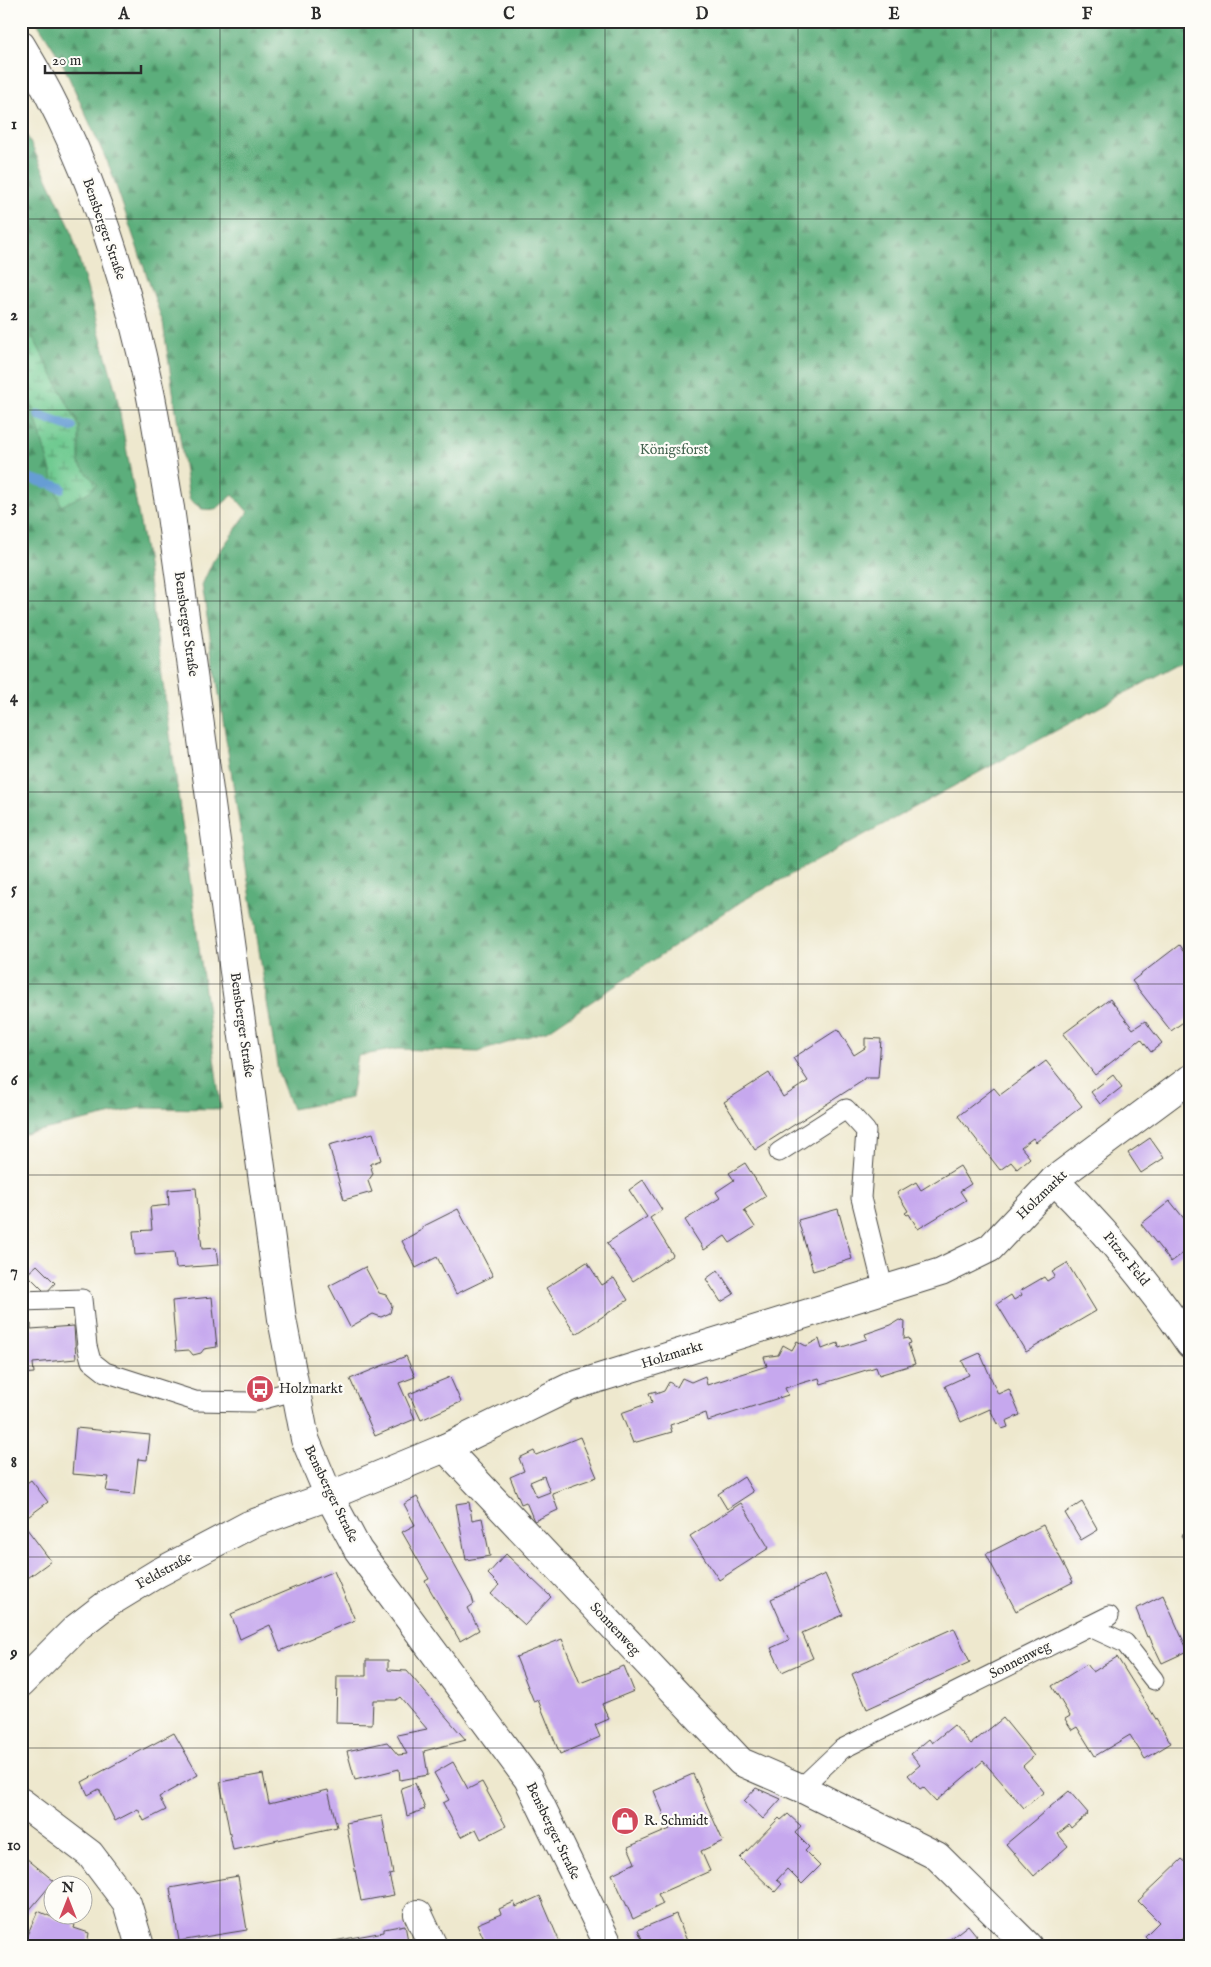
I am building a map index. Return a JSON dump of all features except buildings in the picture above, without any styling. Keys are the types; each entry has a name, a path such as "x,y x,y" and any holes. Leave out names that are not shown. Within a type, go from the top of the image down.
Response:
{"main road":[{"name":"Bensberger Straße","path":"21,44 52,98 101,215 125,291 151,394 170,508 282,1319 304,1439 329,1496 358,1550 528,1779 609,1946"},
{"name":"Holzmarkt","path":"329,1496 445,1448 570,1387 941,1272 990,1248 1054,1180 1190,1078"},
{"name":"Pitzer Feld","path":"1054,1180 1095,1221 1163,1304 1190,1344"},
{"name":"Sonnenweg","path":"445,1448 741,1762 801,1788 937,1856 1028,1946"},
{"name":"Feldstraße","path":"21,1683 76,1628 107,1604 158,1573 250,1526 329,1496"},
{"path":"21,1802 90,1854 127,1903 140,1946"},
{"path":"418,1914 433,1946"}],"lane":[{"path":"779,1152 846,1109 866,1131 861,1198 884,1290"},
{"path":"21,1301 82,1299 87,1346 91,1361 106,1372 195,1401 252,1402 294,1390"},
{"name":"Sonnenweg","path":"801,1788 842,1749 1109,1616"},
{"path":"1088,1626 1125,1643 1154,1680"}],"green space":[{"name":"Königsforst","path":"36,21 1190,21 1190,658 742,901 549,1030 478,1052 397,1049 358,1056 351,1098 292,1109 278,1072 202,585 213,561 248,512 233,495 215,510 202,509 189,499 163,323 110,168 61,60"},
{"path":"21,123 70,227 116,392 145,551 221,1109 139,1108 21,1135"},
{"path":"21,314 79,426 79,464 97,485 87,493 61,506 28,392 21,378"}],"waterway":[{"path":"39,415 72,427"},
{"path":"21,476 46,483"},
{"path":"53,485 61,488"}],"place":[{"name":"Holzmarkt","path":"260,1389"},
{"name":"R. Schmidt","path":"625,1821"}]}
